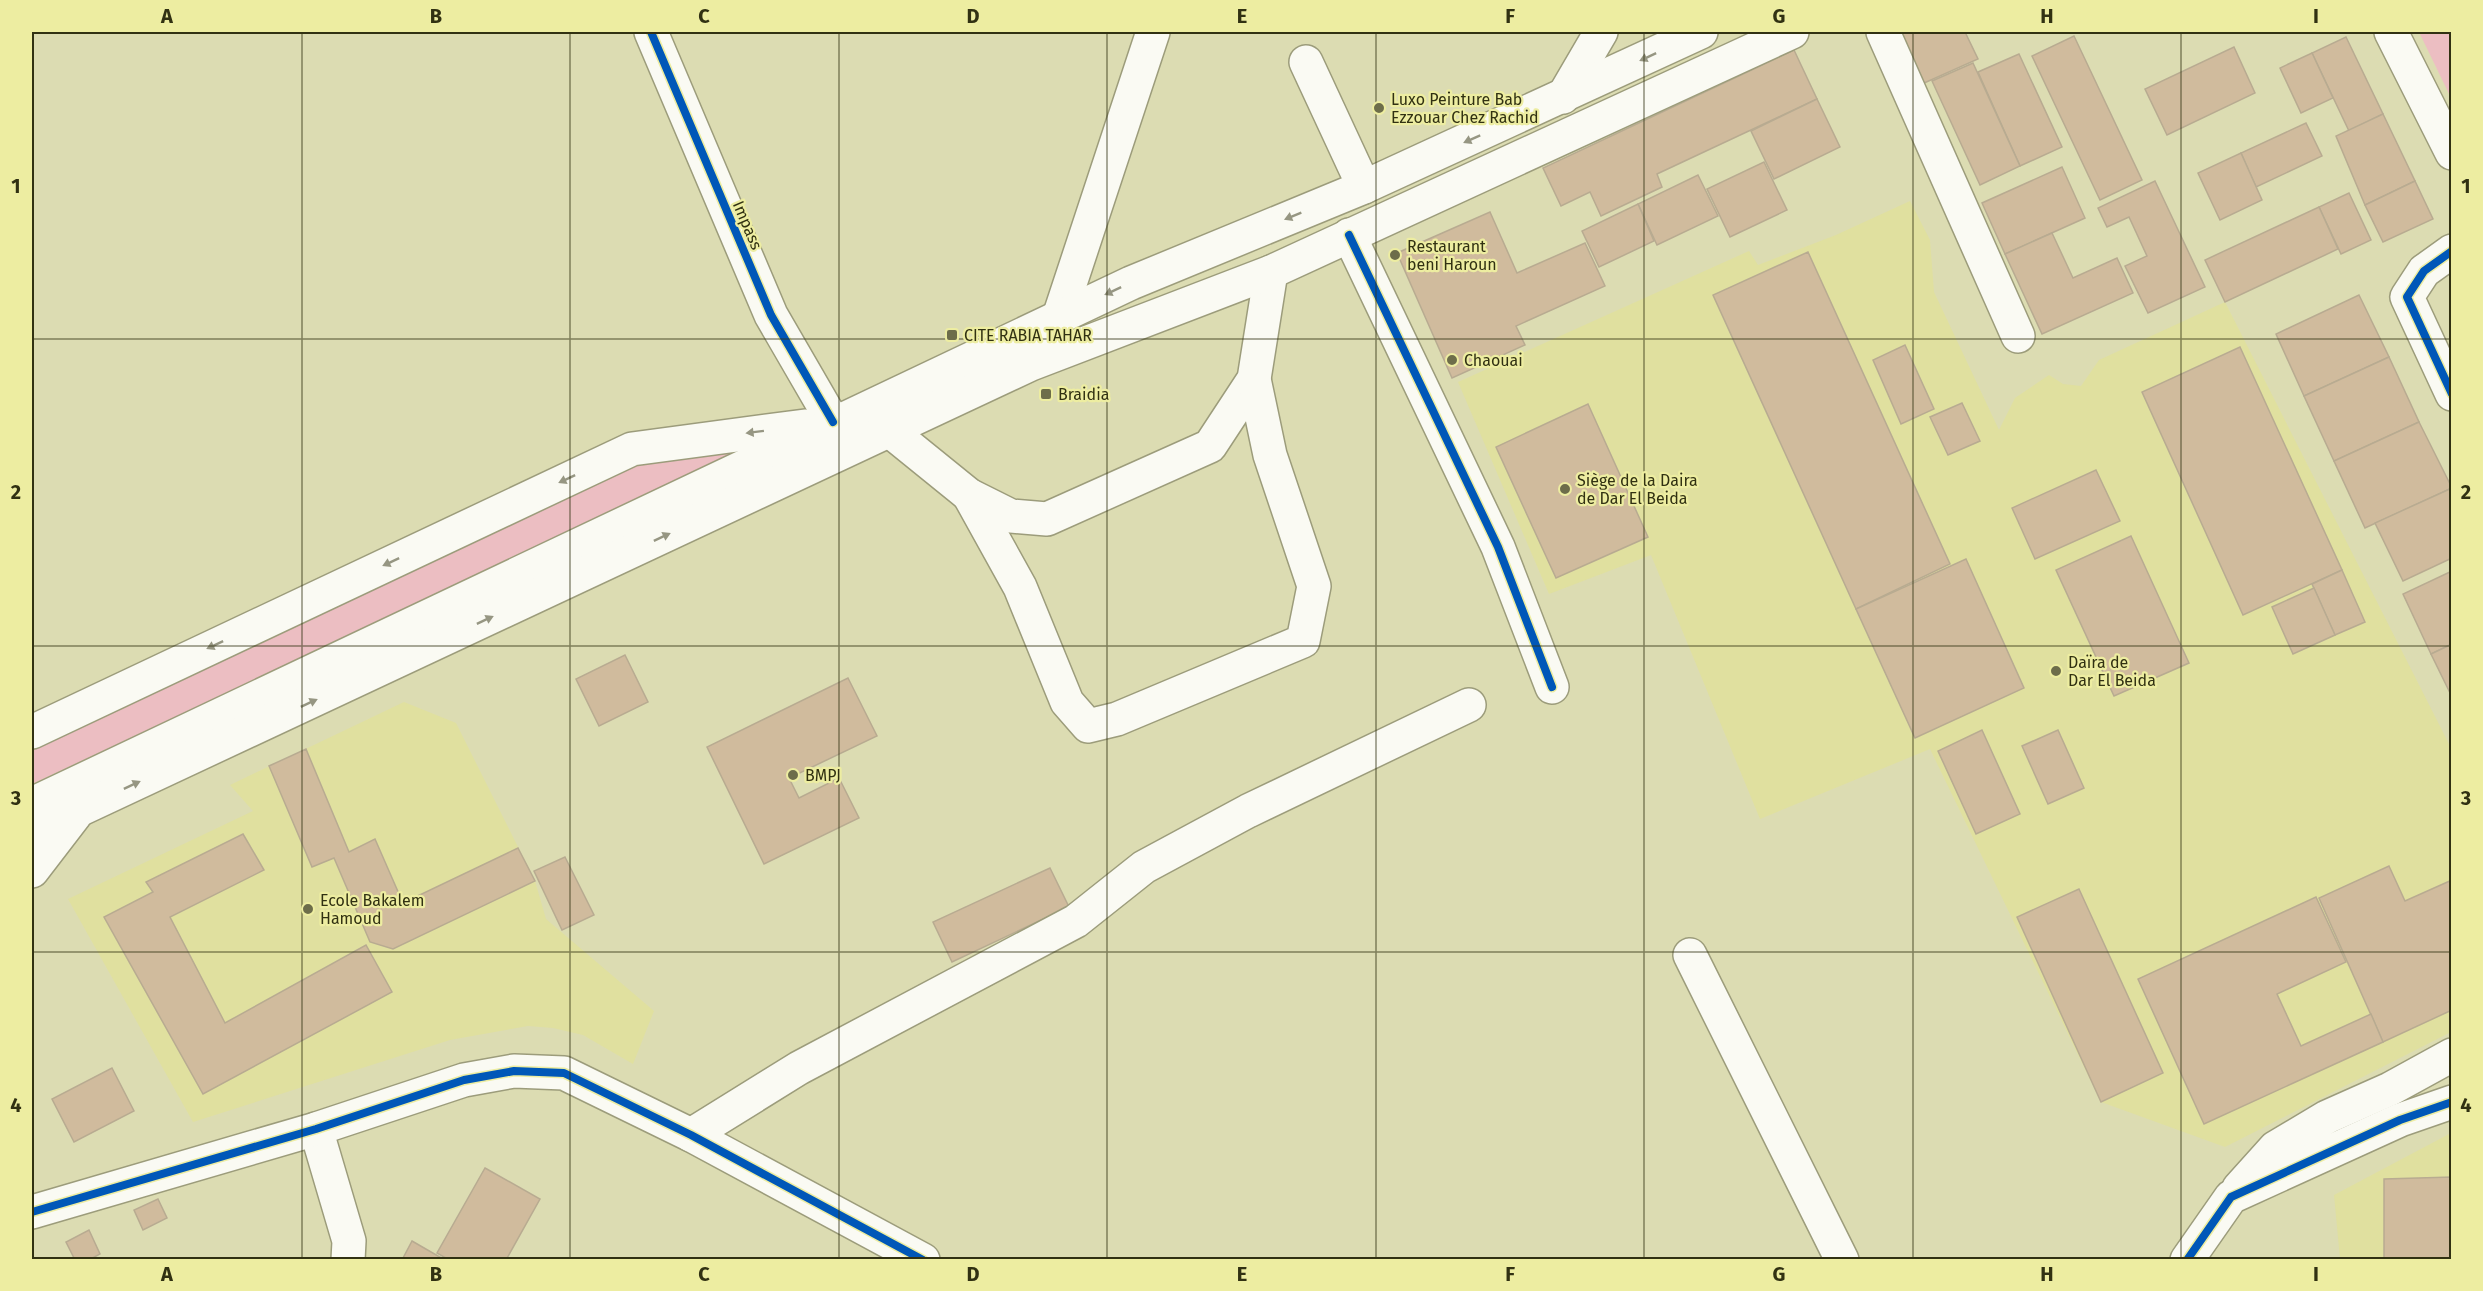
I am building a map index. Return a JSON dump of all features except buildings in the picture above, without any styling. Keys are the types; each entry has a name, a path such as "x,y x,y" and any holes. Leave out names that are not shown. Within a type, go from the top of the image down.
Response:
{"main road":[{"name":"Impass","path":"651,32 771,315 833,422"},
{"path":"1059,317 1153,32"},
{"path":"1563,97 1601,32"},
{"path":"32,804 833,422 1131,283 1364,187 1701,32"},
{"path":"32,832 1031,363 1271,272 1792,32"},
{"path":"1882,32 2018,336"},
{"path":"2391,32 2451,153"},
{"path":"1306,62 1364,187"},
{"path":"1349,235 1498,547 1552,687"},
{"path":"2451,251 2424,271 2407,297 2451,394"},
{"path":"969,495 1020,587 1066,702 1088,726 1117,719 1302,641 1314,586 1270,455 1254,379 1271,272"},
{"path":"890,431 969,495 1011,516 1047,519 1210,446 1254,379"},
{"path":"32,732 632,449 833,422"},
{"path":"691,1135 799,1068 1076,921 1144,867 1248,811 1469,705"},
{"path":"32,871 79,810"},
{"path":"1690,955 1842,1260"},
{"path":"2187,1260 2231,1197 2275,1148 2327,1117 2390,1089 2451,1055"},
{"path":"32,1212 316,1129 464,1080 514,1071 564,1073 691,1135 923,1260"},
{"path":"2231,1197 2400,1120 2451,1102"},
{"path":"316,1129 349,1242 348,1260"}],"shaded area":[{"path":"2419,32 2451,32 2451,98"},
{"name":"Daïra de Dar El Beida","path":"1910,201 1930,240 1934,292 1999,430 2015,398 2049,375 2063,384 2081,386 2099,360 2225,302 2451,748 2451,1032 2225,1147 2101,1102 1930,749 1760,819 1651,555 1549,594 1458,382 1749,251 1758,265 1836,235"},
{"path":"761,444 32,784 32,746 617,465"},
{"name":"Ecole Bakalem Hamoud","path":"404,702 456,723 535,881 546,919 654,1011 633,1064 583,1035 553,1028 528,1026 450,1040 193,1122 68,899 253,811 230,785"},
{"path":"2451,1133 2451,1259 2340,1259 2334,1195"}],"cycle path":[{"path":"651,32 771,315 833,422"},
{"path":"1349,235 1498,547 1552,687"},
{"path":"2452,251 2424,271 2407,297 2452,394"},
{"path":"32,1212 316,1129 464,1080 514,1071 564,1073 691,1135 923,1260"},
{"path":"2187,1260 2231,1197 2400,1120 2452,1102"}],"place":[{"name":"Luxo Peinture Bab Ezzouar Chez Rachid","path":"1379,108"},
{"name":"Restaurant beni Haroun","path":"1395,255"},
{"name":"CITE RABIA TAHAR","path":"952,335"},
{"name":"Chaouai","path":"1452,360"},
{"name":"Braidia","path":"1046,394"},
{"name":"Siège de la Daira de Dar El Beida","path":"1565,489"},
{"name":"Daïra de Dar El Beida","path":"2056,671"},
{"name":"BMPJ","path":"793,775"},
{"name":"Ecole Bakalem Hamoud","path":"308,909"}]}
